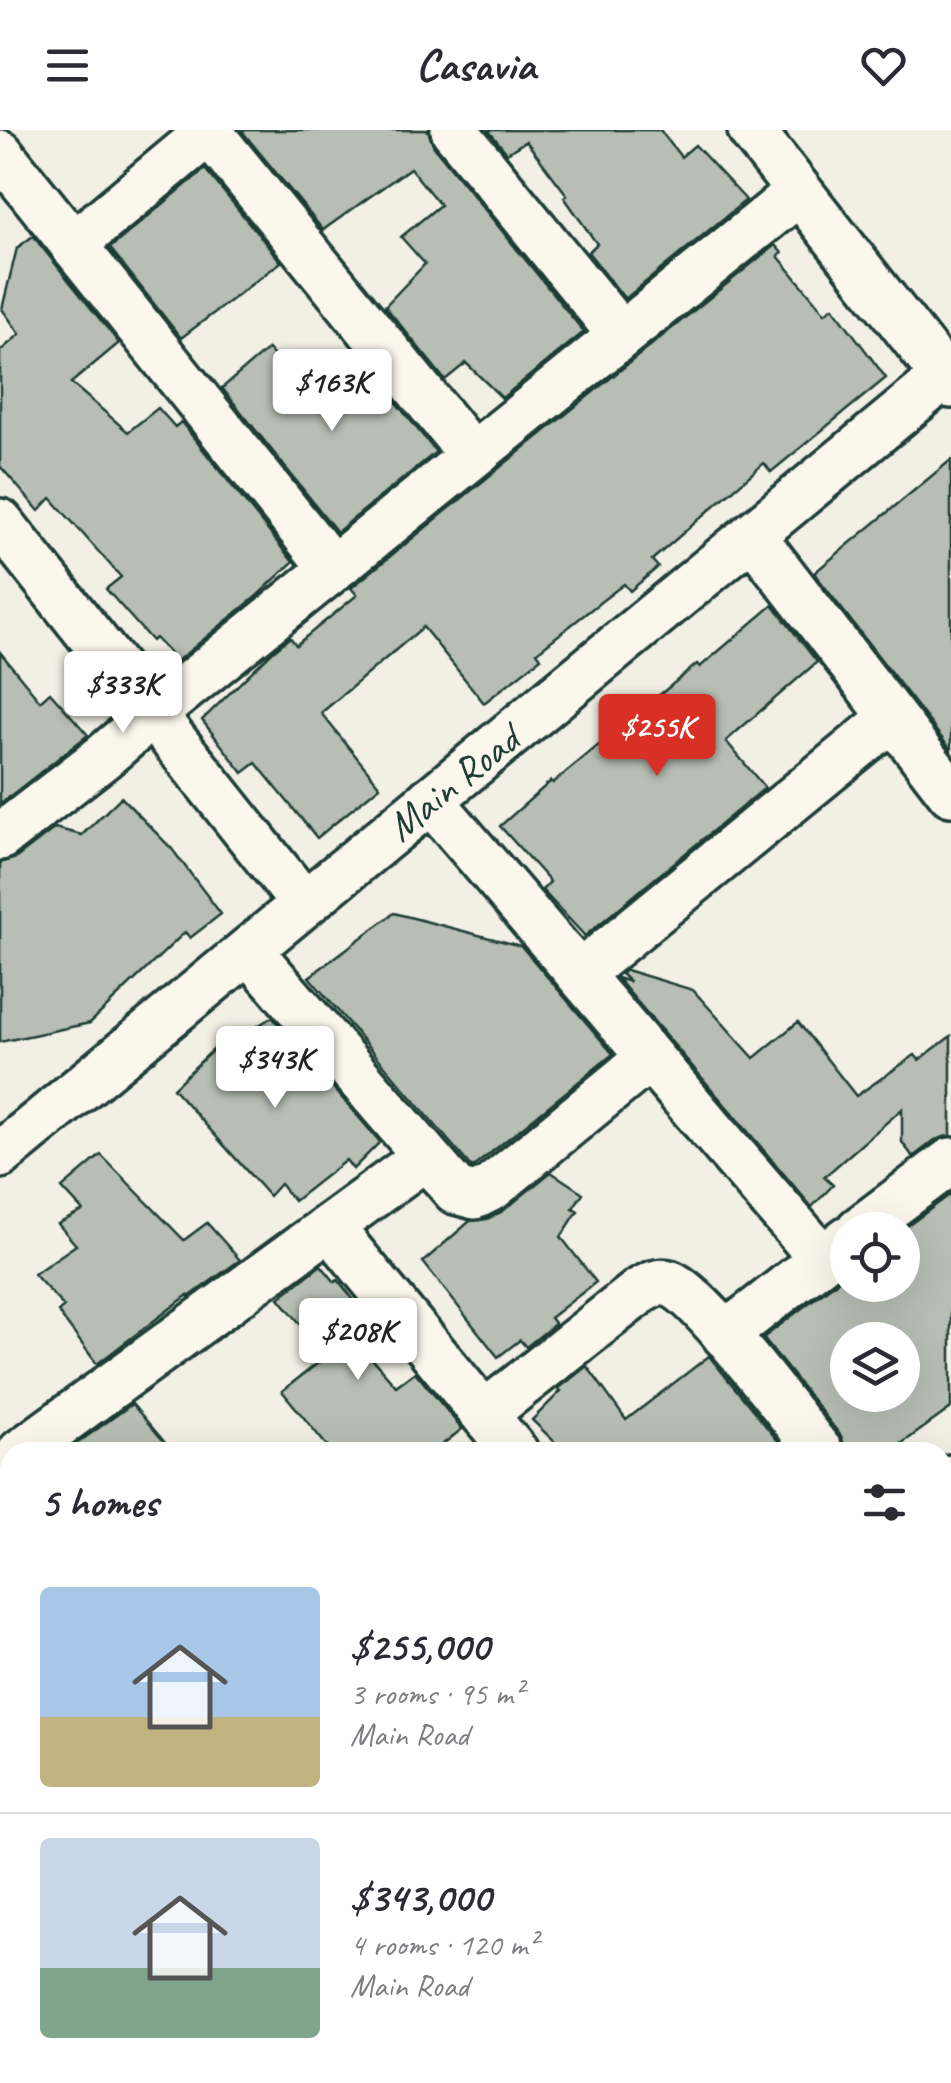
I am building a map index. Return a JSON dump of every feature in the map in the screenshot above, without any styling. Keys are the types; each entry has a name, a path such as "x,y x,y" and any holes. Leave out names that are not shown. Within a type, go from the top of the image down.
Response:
{"street":[{"path":"0,143 15,130"},
{"path":"454,130 621,335"},
{"path":"751,130 949,378"},
{"path":"73,244 210,131 472,455"},
{"path":"0,153 332,568"},
{"path":"0,837 799,192"},
{"name":"Main Road","path":"0,1155 752,535 949,378"},
{"path":"0,522 304,904"},
{"path":"752,535 951,794"},
{"path":"581,973 892,718"},
{"path":"430,800 581,973 648,1058 830,1243"},
{"path":"249,950 456,1191 475,1196 490,1188 648,1058"},
{"path":"36,1442 425,1157"},
{"path":"883,1212 951,1160"},
{"path":"330,1227 489,1436 654,1284 666,1282 680,1290 725,1335 812,1442"},
{"path":"725,1335 830,1252"}],"building":[{"path":"241,130 428,130 434,147 584,332 502,398 466,363 445,380 385,306 425,264 401,237 440,205 410,168 323,230"},
{"path":"488,130 660,130 681,157 695,145 746,200 625,299 588,252 597,244 564,197 567,195 526,141 507,153"},
{"path":"205,169 281,262 181,338 110,248"},
{"path":"33,236 119,343 71,383 128,432 158,408 175,427 181,422 293,562 177,661 155,638 152,641 106,589 121,577 51,498 39,511 0,466 0,351 20,334 2,309 17,248"},
{"path":"775,245 782,253 778,256 825,313 833,307 886,378 771,472 764,463 652,560 658,567 630,591 624,584 603,600 537,652 541,658 484,703 423,627 321,713 380,786 317,838 256,763 243,773 202,720 290,637 296,645 357,595 351,588"},
{"path":"268,349 309,396 359,357 436,452 337,532 222,388"},
{"path":"951,460 951,750 814,573"},
{"path":"773,605 817,662 726,741 765,788 585,936 542,890 550,882 500,826"},
{"path":"0,652 40,701 50,692 88,735 0,804"},
{"path":"121,797 172,849 221,914 190,938 185,932 90,1023 0,1042 0,863 16,858 55,828 82,835"},
{"path":"394,913 521,946 613,1054 472,1168 309,977"},
{"path":"626,970 693,990 754,1058 798,1022 856,1096 915,1055 919,1060 951,1036 951,1135 935,1140 913,1157 902,1142 902,1109 824,1177 833,1185 812,1207 617,978 630,982 621,974"},
{"path":"272,1017 380,1142 353,1169 346,1160 294,1201 280,1184 269,1196 173,1088 219,1044 222,1048"},
{"path":"101,1155 184,1240 207,1223 240,1260 97,1364 58,1312 64,1307 34,1274 76,1245 58,1224 83,1211 62,1188"},
{"path":"551,1172 583,1193 573,1208 578,1211 561,1237 596,1282 550,1318 555,1324 526,1347 520,1340 498,1357 423,1262 470,1221 487,1219 503,1211"},
{"path":"951,1194 951,1408 904,1442 843,1442 763,1338 830,1287 830,1302 920,1302 920,1217"},
{"path":"321,1265 364,1313 346,1329 396,1386 415,1372 462,1429 446,1442 324,1442 282,1391 327,1356 279,1298"},
{"path":"709,1356 779,1442 555,1442 532,1420 561,1391 558,1389 587,1366 626,1420"},
{"path":"132,1404 164,1442 79,1442"}]}
